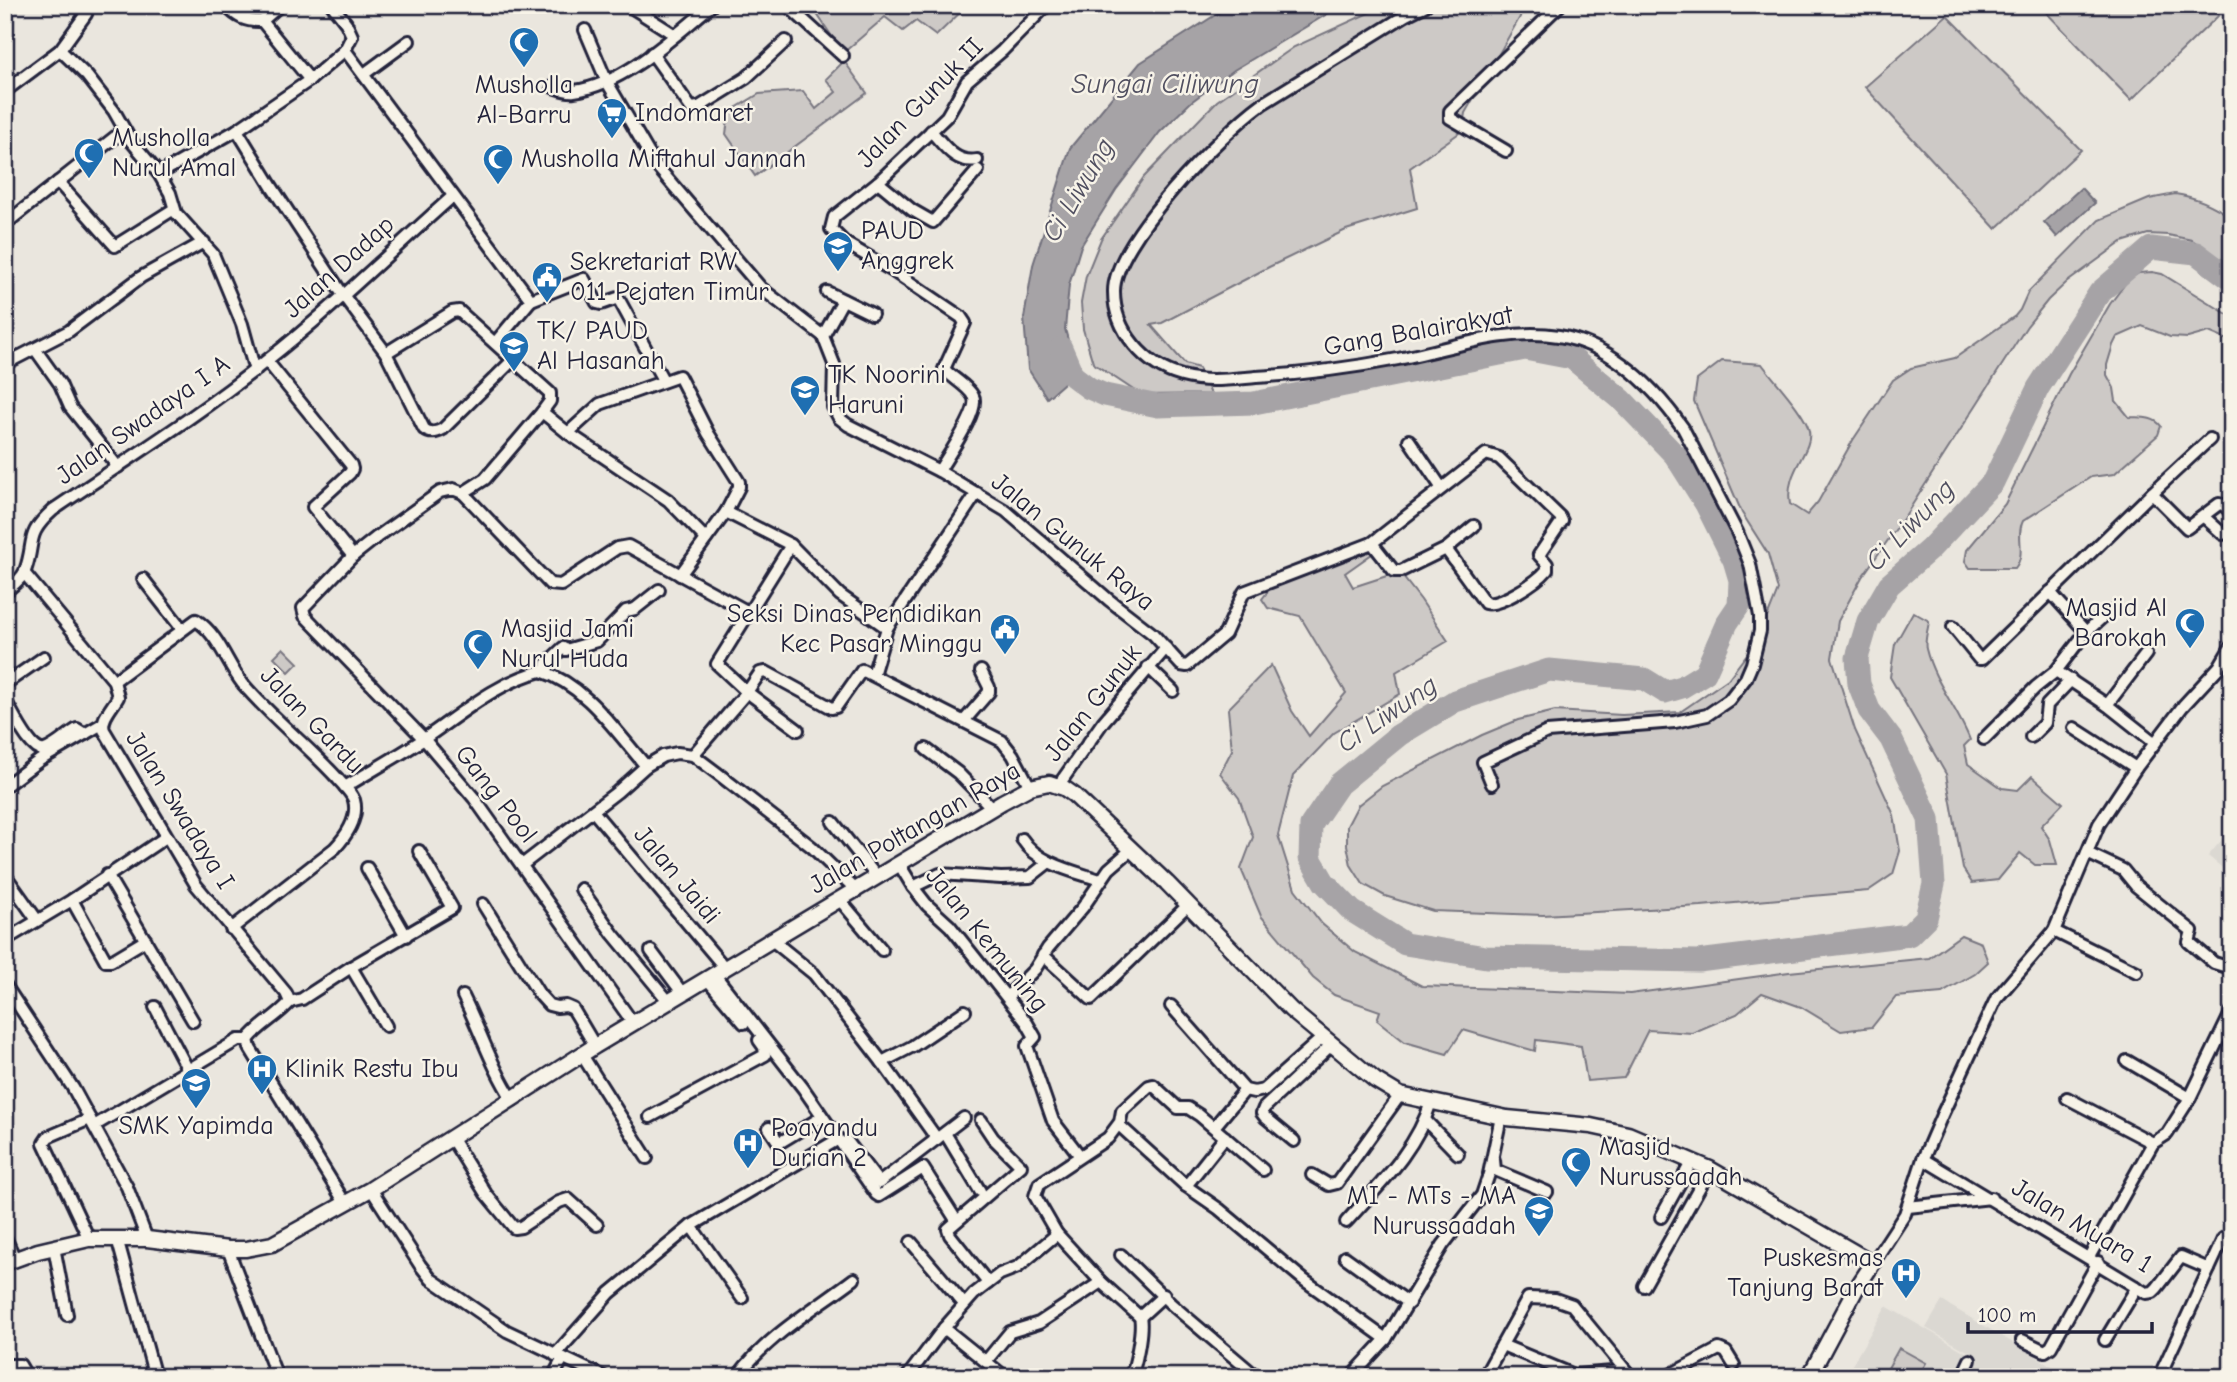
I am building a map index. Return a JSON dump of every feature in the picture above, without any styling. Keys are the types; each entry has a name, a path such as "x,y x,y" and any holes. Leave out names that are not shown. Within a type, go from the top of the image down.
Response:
{"street":[{"path":"78,5 86,14"},
{"path":"5,91 60,50 94,5"},
{"path":"226,5 243,20 250,22 262,21 280,5"},
{"path":"159,173 237,130 310,80 345,50 352,36 332,5"},
{"path":"628,5 675,35"},
{"path":"787,5 843,56"},
{"name":"Jalan Gunuk II","path":"939,471 972,415 975,404 973,395 944,369 965,326 963,319 893,271 845,243 831,226 834,217 878,181 947,116 967,81 1009,44 1047,5"},
{"name":"Gang Balairakyat","path":"1426,5 1240,120 1206,153 1133,241 1118,268 1114,297 1117,315 1134,345 1155,364 1181,376 1212,380 1321,371 1398,359 1513,335 1558,336 1581,341 1616,360 1646,383 1674,415 1737,532 1750,564 1758,596 1760,631 1746,678 1729,700 1707,715 1675,722 1568,729 1539,735 1483,762 1492,784"},
{"path":"1506,151 1450,118 1450,111 1560,5"},
{"path":"553,87 571,92 607,82 652,53 706,7"},
{"path":"262,21 310,80"},
{"path":"585,30 607,82 655,164 761,288 823,336 843,300"},
{"path":"364,74 409,41"},
{"path":"652,53 691,108 699,107 746,78 786,41"},
{"name":"Jalan Swadaya I A","path":"24,574 32,535 39,523 53,510 197,415 255,371 231,295 213,254 185,225 174,209 170,193 159,173 124,130 114,111 60,50"},
{"path":"345,50 531,300"},
{"path":"5,224 124,130"},
{"path":"237,130 343,295 386,353 424,429 436,433 443,429 513,360"},
{"path":"878,181 912,210 933,222 978,165 960,160 930,131"},
{"path":"58,182 115,246 174,209"},
{"name":"Jalan Dadap","path":"255,371 453,196"},
{"path":"5,365 69,331 141,277 204,242"},
{"path":"495,343 531,300 584,279 597,303 615,298 620,300 663,380"},
{"path":"827,292 872,314"},
{"path":"386,353 459,311 550,393 550,401 542,412 485,479 464,494"},
{"name":"Jalan Gunuk Raya","path":"823,336 834,364 833,407 839,418 939,471 1006,511 1109,600 1153,634 1181,665 1187,666 1224,634 1244,592 1372,543"},
{"path":"35,349 60,384 70,407 118,467"},
{"path":"267,361 351,466 350,473 313,507 353,556 440,492 453,489 464,494 550,584 561,585 622,546 628,546 750,613"},
{"path":"568,433 600,404 676,376 682,379 704,426 735,474 739,487 726,512 680,575"},
{"path":"542,412 568,433 668,500 706,539"},
{"path":"1953,627 1980,660 2151,492 2210,439"},
{"path":"1409,440 1441,487"},
{"path":"1446,549 1485,603 1494,604 1529,585 1547,570 1547,564 1539,556 1562,521 1499,457 1486,454 1372,543 1395,571 1398,571 1446,549 1474,526"},
{"path":"2151,492 2187,528 2219,504 2224,505 2232,514"},
{"path":"873,675 887,628 978,493"},
{"path":"726,512 791,545 840,595 887,628"},
{"path":"2203,517 2223,534 2232,530"},
{"path":"791,545 716,664 747,692 799,730"},
{"name":"Gang Pool","path":"353,556 307,601 303,610 325,638 424,739 474,798 633,1023"},
{"path":"5,592 24,574 114,681 182,629 143,579"},
{"path":"548,673 545,664 563,648 566,650 597,641 626,611 635,609 659,590"},
{"path":"2050,592 2086,632"},
{"path":"1984,739 2036,687 2056,671 2086,632 2108,612"},
{"name":"Jalan Gardu","path":"182,629 196,621 214,635 242,683 345,787 352,795 355,810 353,822 346,835 321,860 231,929"},
{"path":"1809,1377 1856,1289 1908,1207 1923,1159 1969,1052 1996,999 2054,930 2099,824 2136,768 2183,706 2218,667 2232,645"},
{"name":"Jalan Gunuk","path":"1058,786 1096,732 1166,648"},
{"path":"2108,705 2146,654"},
{"path":"5,684 44,657"},
{"path":"1148,667 1173,691"},
{"path":"693,755 747,692 758,675 765,672 832,708 836,707 861,670 1002,741 1030,786"},
{"path":"345,787 517,678 541,671 574,688 586,698 646,765"},
{"path":"964,721 989,692 981,671"},
{"path":"2056,671 2108,705 2155,743"},
{"path":"2031,737 2045,723 2047,705 2071,680"},
{"name":"Jalan Swadaya I","path":"114,681 118,697 102,724 196,885 286,993 290,1002"},
{"path":"5,700 25,735 39,750 46,750 77,729 85,734"},
{"path":"5,786 40,760 102,724"},
{"path":"2074,728 2136,768"},
{"path":"926,749 948,765 992,808"},
{"path":"522,865 593,811 646,765 669,754 693,755 812,847 856,890"},
{"name":"Jalan Poltangan Raya","path":"10,1261 89,1238 146,1239 228,1249 272,1244 371,1189 595,1046 992,808 1030,786 1049,782 1074,795 1132,849 1290,1010 1375,1080 1400,1094 1431,1102 1504,1117 1606,1128 1628,1134 1710,1169 1873,1264"},
{"name":"Jalan Jaidi","path":"593,811 716,974"},
{"path":"833,822 877,877"},
{"path":"5,940 72,900 166,836"},
{"path":"1022,839 1029,849 1049,862 1100,880"},
{"path":"1007,997 1025,981 1083,907 1100,880 1132,849"},
{"path":"345,1203 250,1048 248,1040 253,1033 279,1015 290,1002 302,999 452,908 419,851"},
{"path":"2087,853 2123,870 2136,886 2192,931 2189,942 2214,963 2224,967 2232,961"},
{"path":"913,887 940,874 1030,877 1049,862"},
{"name":"Jalan Kemuning","path":"899,864 927,905 950,926 1027,1023 1035,1037 1027,1046 1052,1121 1080,1156"},
{"path":"367,868 406,936"},
{"path":"5,875 37,920"},
{"path":"107,875 192,1021"},
{"path":"581,889 669,1002"},
{"path":"72,900 107,961 146,940"},
{"path":"840,900 882,950"},
{"path":"483,904 539,994 549,1004 573,1009 595,1046"},
{"path":"1043,955 1091,999 1188,905"},
{"path":"2054,930 2137,972"},
{"path":"772,940 814,974 941,1136 980,1191"},
{"path":"651,951 683,994"},
{"path":"351,967 386,1026"},
{"path":"716,974 822,1116 879,1183 964,1118"},
{"path":"650,1117 765,1055 764,1047 716,974"},
{"path":"5,985 73,1088 127,1187 146,1239"},
{"path":"463,996 499,1078 513,1100"},
{"path":"1171,1006 1245,1090 1264,1090 1326,1042"},
{"path":"155,1007 188,1070"},
{"path":"882,1062 913,1046 965,1011"},
{"path":"2022,1340 2045,1351 2052,1347 2093,1259 2153,1143 2167,1134 2190,1098 2232,1011"},
{"path":"89,1238 44,1143 48,1137 92,1123 237,1040 248,1040"},
{"path":"1294,1141 1262,1113 1326,1042"},
{"path":"582,1055 647,1158"},
{"path":"2127,1061 2190,1098"},
{"path":"1130,1377 1143,1327 1140,1317 1101,1282 1057,1234 1035,1192 1044,1178 1108,1138 1119,1125 1122,1111 1145,1088 1153,1085 1178,1108 1188,1108 1214,1128 1263,1170"},
{"path":"1214,1128 1245,1090"},
{"path":"1312,1175 1329,1185 1337,1183 1400,1094"},
{"path":"2067,1098 2153,1143"},
{"path":"1346,1222 1404,1157 1425,1120 1431,1102"},
{"path":"769,1128 779,1143 822,1116"},
{"path":"1504,1117 1493,1163 1495,1170 1547,1192"},
{"path":"1351,1377 1386,1339 1443,1245 1482,1195 1504,1117"},
{"path":"981,1120 993,1138 1021,1166 956,1220 948,1232 988,1283"},
{"path":"1425,1120 1458,1154"},
{"path":"1119,1125 1186,1186 1219,1209 1304,1280 1386,1339"},
{"path":"1186,1186 1225,1137"},
{"path":"452,1139 486,1194 514,1227 521,1227 568,1199 597,1225"},
{"path":"842,1140 879,1196 924,1169 956,1220"},
{"path":"553,1377 559,1357 588,1316 610,1293 691,1226 797,1162 842,1140"},
{"name":"Jalan Muara 1","path":"1923,1159 1992,1198 2146,1293 2153,1292 2181,1257 2209,1269"},
{"path":"1661,1217 1692,1161"},
{"path":"1644,1286 1710,1169"},
{"path":"371,1189 419,1265 431,1279 507,1331 604,1377"},
{"path":"1908,1207 1992,1198"},
{"path":"691,1226 742,1298"},
{"path":"907,1377 964,1304 1000,1274 1018,1267 1057,1234"},
{"path":"5,1237 10,1261"},
{"path":"2159,1377 2222,1240 2226,1237 2232,1240"},
{"path":"117,1238 155,1377"},
{"path":"911,1242 964,1304"},
{"path":"54,1247 67,1315"},
{"path":"228,1249 277,1377"},
{"path":"1121,1255 1171,1304 1257,1377"},
{"path":"1345,1257 1409,1303"},
{"path":"737,1377 779,1333 854,1279"},
{"path":"987,1360 1010,1332 1039,1323 1101,1282"},
{"path":"2105,1340 2137,1287"},
{"path":"1140,1317 1164,1295"},
{"path":"1484,1377 1528,1298 1555,1299 1572,1305 1629,1374"},
{"path":"944,1328 1005,1377"},
{"path":"1502,1345 1566,1373 1629,1374"},
{"path":"1666,1377 1719,1349 1726,1352 1734,1365"},
{"path":"1962,1377 1970,1360"},
{"path":"5,1365 20,1365 27,1377"}],"shaded area":[{"path":"825,5 841,5 844,8 848,5 968,5 936,36 916,21 903,31 885,17 843,53 817,14"},
{"path":"1386,5 1522,5 1520,17 1465,113 1462,131 1410,168 1417,208 1346,230 1162,323 1151,325 1185,364 1199,368 1211,394 1141,395 1093,363 1083,329 1081,303 1086,276 1101,239 1144,177 1217,101 1294,47"},
{"path":"2039,5 2210,5 2219,15 2131,100"},
{"path":"1947,15 2081,150 1996,229 1865,87"},
{"path":"844,61 867,93 755,176 726,134 729,112 759,94 803,91 816,109 836,92 826,79"},
{"path":"2175,194 2205,202 2232,218 2232,266 2192,240 2148,234 2122,242 2066,283 2027,326 1905,516 1862,577 1838,621 1832,658 1855,730 1894,815 1900,851 1893,874 1868,891 1701,906 1543,915 1433,911 1385,896 1363,884 1351,865 1347,826 1358,805 1382,786 1482,735 1518,720 1555,711 1622,715 1680,712 1728,679 1750,650 1764,625 1778,590 1768,554 1742,513 1694,401 1697,380 1722,361 1762,364 1807,424 1807,447 1794,472 1789,492 1790,504 1807,515 1818,502 1853,440 1893,380 1911,368 1955,358 2015,316 2028,292 2099,220 2149,199"},
{"path":"2139,273 2162,274 2232,317 2232,342 2209,332 2188,338 2170,337 2142,326 2117,337 2107,365 2107,375 2114,388 2116,401 2129,417 2146,418 2158,423 2161,426 2158,435 2114,474 2091,477 2023,521 2020,556 2015,568 1970,568 1965,561 1967,550 2005,504 2069,374 2110,304 2128,280"},
{"path":"1370,545 1376,551 1345,573 1353,587 1399,572 1448,641 1396,672 1400,694 1334,733 1293,776 1278,835 1295,889 1322,924 1355,952 1422,986 1630,994 1789,972 1929,958 1961,935 1981,943 1988,962 1975,974 1942,993 1896,997 1872,1027 1841,1031 1801,1007 1762,993 1737,1014 1692,1033 1648,1030 1624,1078 1587,1081 1581,1046 1536,1040 1535,1051 1463,1030 1447,1054 1405,1042 1377,1020 1380,1011 1334,995 1313,978 1261,916 1241,869 1253,837 1239,798 1220,773 1232,750 1228,709 1271,665 1292,711 1309,736 1346,693 1300,616 1268,608 1262,599 1272,586"},
{"path":"1913,612 1929,621 1926,649 1935,673 1970,740 1964,746 1968,764 2002,788 2018,790 2032,776 2063,803 2041,826 2050,840 2057,865 2035,865 2020,853 1998,880 1972,883 1963,869 1946,774 1890,677 1895,644"},
{"path":"283,648 298,663 289,672 274,657"},
{"path":"2232,828 2232,876 2208,856"},
{"path":"1942,1301 2064,1373 2062,1377 1976,1377 1964,1370 1973,1354 1926,1328"},
{"path":"1886,1306 1969,1354 1959,1371 1968,1377 1845,1377"},
{"path":"1899,1348 1926,1363 1918,1377 1883,1377"}],"water":[{"name":"Sungai Ciliwung","path":"1231,5 1342,5 1234,70 1191,102 1160,132 1116,190 1081,246 1069,285 1065,329 1071,351 1080,369 1047,398 1028,369 1024,318 1033,265 1070,148 1140,63"},
{"path":"2081,188 2095,203 2057,237 2044,222"}],"waterway":[{"name":"Ci Liwung","path":"1061,348 1073,376 1089,388 1105,395 1158,406 1254,403 1525,349 1572,358 1621,399 1675,455 1706,504 1734,560 1740,580 1739,605 1727,623 1705,673 1682,687 1665,692 1644,679 1549,670 1455,701 1399,735 1339,784 1311,825 1310,858 1324,882 1352,911 1405,944 1486,957 1698,961 1909,935 1926,918 1934,884 1929,819 1891,739 1869,710 1859,684 1857,658 1868,621 1889,585 1930,549 1993,482 2038,388 2100,292 2151,248 2196,253 2232,280"}],"place":[{"name":"Musholla Al-Barru","path":"524,69"},
{"name":"Indomaret","path":"612,140"},
{"name":"Musholla Nurul Amal","path":"89,180"},
{"name":"Musholla Miftahul Jannah","path":"498,186"},
{"name":"PAUD Anggrek","path":"838,273"},
{"name":"Sekretariat RW 011 Pejaten Timur","path":"547,304"},
{"name":"TK/ PAUD Al Hasanah","path":"514,373"},
{"name":"TK Noorini Haruni","path":"805,417"},
{"name":"Masjid Al Barokah","path":"2190,650"},
{"name":"Seksi Dinas Pendidikan Kec Pasar Minggu","path":"1005,656"},
{"name":"Masjid Jami Nurul Huda","path":"478,671"},
{"name":"Klinik Restu Ibu","path":"262,1096"},
{"name":"SMK Yapimda","path":"196,1110"},
{"name":"Poayandu Durian 2","path":"748,1170"},
{"name":"Masjid Nurussaadah","path":"1576,1189"},
{"name":"MI - MTs - MA Nurussaadah","path":"1539,1238"},
{"name":"Puskesmas Tanjung Barat","path":"1906,1300"}]}
